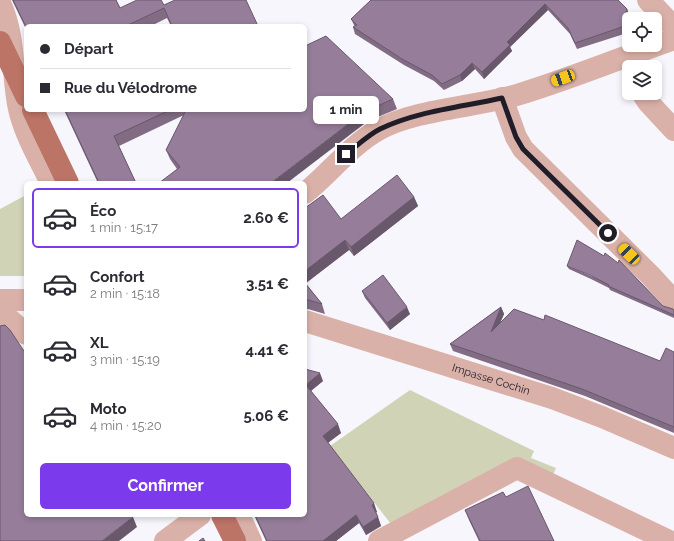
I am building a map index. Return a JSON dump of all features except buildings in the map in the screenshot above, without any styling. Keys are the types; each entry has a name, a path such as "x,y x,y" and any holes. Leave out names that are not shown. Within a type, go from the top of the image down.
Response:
{"main road":[{"path":"0,42 24,92"},
{"path":"34,112 67,181"},
{"path":"223,517 235,541"}],"street":[{"path":"648,0 670,17"},
{"path":"0,3 10,30 14,72 22,121 50,181"},
{"path":"633,60 674,38"},
{"path":"307,191 346,154 379,130 409,118 519,94 622,65"},
{"path":"502,98 516,137 523,149 650,274 674,300"},
{"path":"647,100 674,130"},
{"path":"0,300 24,300"},
{"path":"0,311 24,332"},
{"name":"Impasse Cochin","path":"307,322 456,366 552,398 602,417 674,448"},
{"path":"379,541 517,468 669,541"},
{"path":"165,541 197,517"},
{"path":"240,517 251,541"}],"green space":[{"path":"24,196 24,276 0,276 0,209"},
{"path":"410,390 534,451 531,458 556,468 551,480 518,464 391,524 330,446"}],"route":[{"path":"346,154 369,136 390,124 409,118 502,98 516,137 523,149 608,233"}]}
